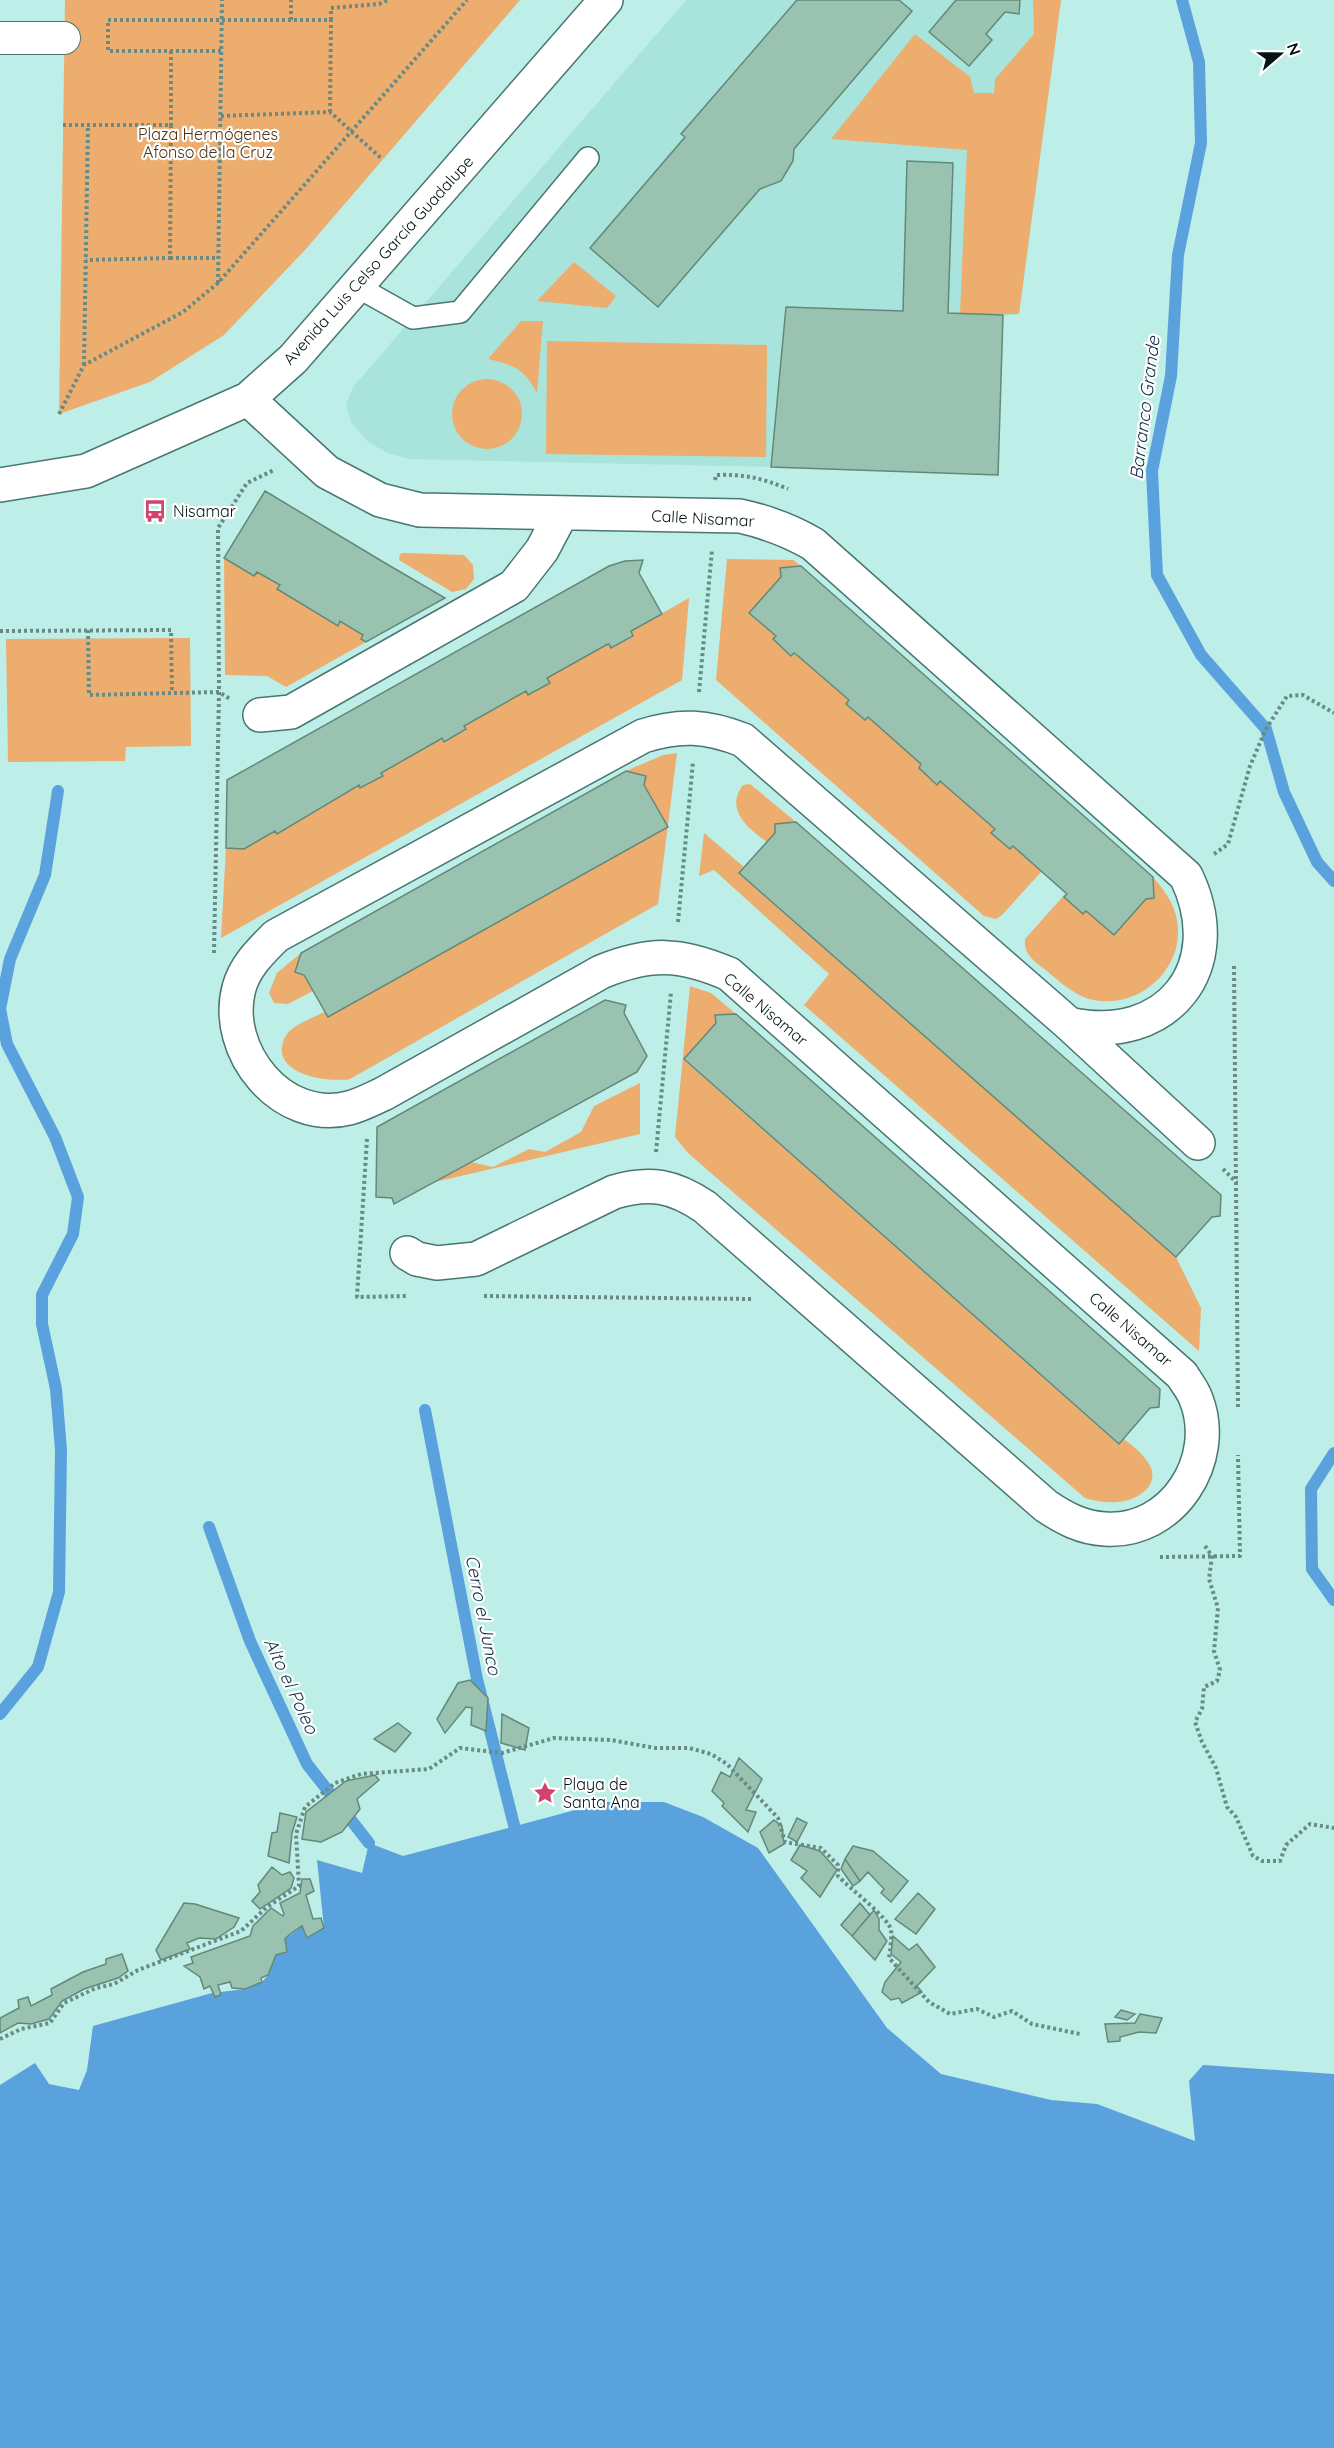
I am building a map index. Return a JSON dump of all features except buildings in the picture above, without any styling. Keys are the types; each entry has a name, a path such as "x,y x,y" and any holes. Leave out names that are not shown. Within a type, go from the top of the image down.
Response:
{"street":[{"name":"Avenida Luis Celso García Guadalupe","path":"0,484 86,471 248,399 293,359 606,0"},
{"path":"0,38 64,38"},
{"name":"Calle Nisamar","path":"248,399 327,472 380,500 420,510 740,516 765,521 813,544 1186,876 1197,898 1202,922 1201,939 1193,971 1180,992 1163,1010 1142,1022 1118,1029 1069,1024"},
{"path":"260,715 291,712 514,586 542,550 561,514"},
{"name":"Calle Nisamar","path":"407,1253 417,1259 437,1263 476,1258 614,1192 635,1186 653,1186 684,1193 705,1207 1046,1506 1064,1518 1085,1526 1107,1530 1141,1524 1167,1510 1192,1479 1202,1446 1202,1423 1196,1398 1182,1375 729,974 702,963 674,957 650,957 628,961 601,972 383,1094 348,1109 316,1109 286,1098 261,1078 243,1051 236,1020 239,988 253,958 276,936 644,736 669,728 696,726 720,731 743,740 1069,1024 1198,1143"}],"lane":[{"path":"356,286 413,318 460,312 588,158"}],"path":[{"path":"218,283 222,0"},
{"path":"291,0 291,20"},
{"path":"330,112 332,8 379,4 388,0"},
{"path":"84,365 128,344 183,312 218,283 466,0"},
{"path":"221,51 108,51 108,20 331,20"},
{"path":"170,258 171,51"},
{"path":"221,116 330,112 382,159"},
{"path":"63,125 171,125"},
{"path":"59,414 84,365 88,125"},
{"path":"86,260 218,258"},
{"path":"214,964 219,692 218,528 247,483 272,471 296,444"},
{"path":"653,1186 711,560"},
{"path":"87,630 89,695 219,692 260,715"},
{"path":"0,631 171,630 172,693"},
{"path":"1208,859 1228,844 1250,766 1266,729 1287,696 1303,695 1334,713"},
{"path":"368,1131 357,1296 416,1296"},
{"path":"1237,1183 1238,1413"},
{"path":"478,1296 759,1299"},
{"path":"1150,1557 1240,1556 1238,1449"},
{"path":"1205,1546 1212,1556 1209,1579 1218,1608 1214,1652 1220,1670 1217,1681 1203,1687 1202,1709 1196,1722 1202,1742 1216,1768 1227,1807 1236,1816 1253,1856 1262,1861 1280,1861 1286,1845 1310,1824 1334,1828"},
{"path":"0,2039 21,2029 50,2023 64,2003 96,1988 114,1984 138,1970 241,1931 267,1907 299,1886 296,1834 305,1807 335,1783 361,1774 429,1769 460,1749 502,1753 554,1738 612,1740 656,1748 689,1748 711,1754 727,1764 778,1818 785,1842 821,1848 838,1865 838,1876 852,1893 883,1915 891,1929 889,1958 929,2002 950,2014 977,2009 994,2017 1012,2011 1032,2024 1080,2034"}],"shaded area":[{"path":"686,0 1061,0 1019,314 1003,316 998,475 771,467 410,459 390,454 368,442 351,422 346,405 353,387"}],"green space":[{"name":"Plaza Hermógenes Afonso de la Cruz","path":"65,0 520,0 305,250 224,335 150,382 59,414"},
{"path":"1033,0 1061,0 1019,314 960,314 967,150 831,139 915,34 970,77 974,93 994,93 995,79 1034,34"},
{"path":"574,262 616,296 607,308 537,301"},
{"path":"521,321 543,321 537,393 523,373 505,363 488,359"},
{"path":"547,341 767,345 766,457 546,454"},
{"path":"487,379 506,385 516,395 522,414 516,433 506,443 487,449 468,443 458,433 452,414 458,395 468,385"},
{"path":"400,554 464,555 473,565 474,579 466,589 452,592 399,560"},
{"path":"224,558 254,576 257,572 280,585 278,590 337,625 340,621 363,635 361,639 366,642 286,687 267,676 225,675"},
{"path":"727,559 793,560 801,566 780,568 781,577 749,614 776,636 773,639 791,656 794,653 798,656 849,700 846,704 864,720 868,717 921,764 919,768 937,784 940,781 995,829 992,833 1010,849 1013,846 1042,871 1002,915 996,919 984,916 716,680"},
{"path":"689,598 682,680 221,938 226,848 244,849 275,831 278,834 359,785 361,788 382,776 381,773 442,738 445,741 466,730 464,726 526,691 528,695 549,683 547,678 606,645 609,644 612,648 633,637 631,631"},
{"path":"190,638 191,746 126,747 125,761 8,762 6,639"},
{"path":"677,753 658,904 350,1079 315,1077 292,1068 284,1060 282,1050 285,1037 292,1029 324,1012 328,1017 644,785 646,776 626,771 663,755"},
{"path":"750,784 796,822 775,824 775,833 767,842 746,825 737,811 738,794 743,785"},
{"path":"704,833 744,867 739,874 1176,1257 1201,1308 1199,1351 804,1005 829,974 714,870 699,876"},
{"path":"1153,877 1164,890 1172,905 1178,935 1175,952 1167,968 1156,981 1141,992 1125,999 1107,1001 1089,999 1067,987 1028,954 1025,939 1066,893 1065,897 1086,911 1154,898"},
{"path":"301,953 296,972 304,975 313,991 288,1004 274,1003 269,993 277,973"},
{"path":"690,986 711,993 736,1014 716,1015 716,1023 684,1060 1118,1444 1123,1438 1139,1452 1151,1469 1151,1483 1146,1489 1125,1501 1101,1502 1085,1498 688,1153 675,1137"},
{"path":"640,1083 640,1134 435,1182 471,1162 493,1167 529,1149 545,1152 581,1132 594,1106"}],"water":[{"path":"605,1802 664,1802 703,1817 758,1848 887,2028 941,2074 1051,2100 1097,2104 1195,2141 1189,2081 1203,2065 1334,2074 1334,2448 0,2448 0,2085 35,2063 49,2084 79,2090 87,2070 93,2026 212,1993 245,1989 262,1982 268,1975 276,1955 287,1952 285,1939 302,1926 307,1937 324,1928 317,1860 362,1873 369,1843 403,1856"}],"waterway":[{"name":"Barranco Grande","path":"1182,0 1199,62 1201,143 1178,255 1171,376 1152,471 1157,575 1201,655 1266,729 1284,792 1317,862 1334,881"},
{"path":"0,1714 38,1667 59,1592 61,1450 56,1389 42,1324 42,1295 73,1234 78,1197 55,1137 7,1044 0,1009 10,959 45,875 58,791"},
{"name":"Cerro el Junco","path":"425,1410 477,1679 514,1825"},
{"name":"Barranco Grande","path":"1334,1453 1311,1489 1312,1569 1334,1600"},
{"name":"Alto el Poleo","path":"209,1527 250,1641 307,1764 369,1843"}],"place":[{"name":"Nisamar","path":"155,511"},
{"name":"Playa de Santa Ana","path":"545,1793"}]}
